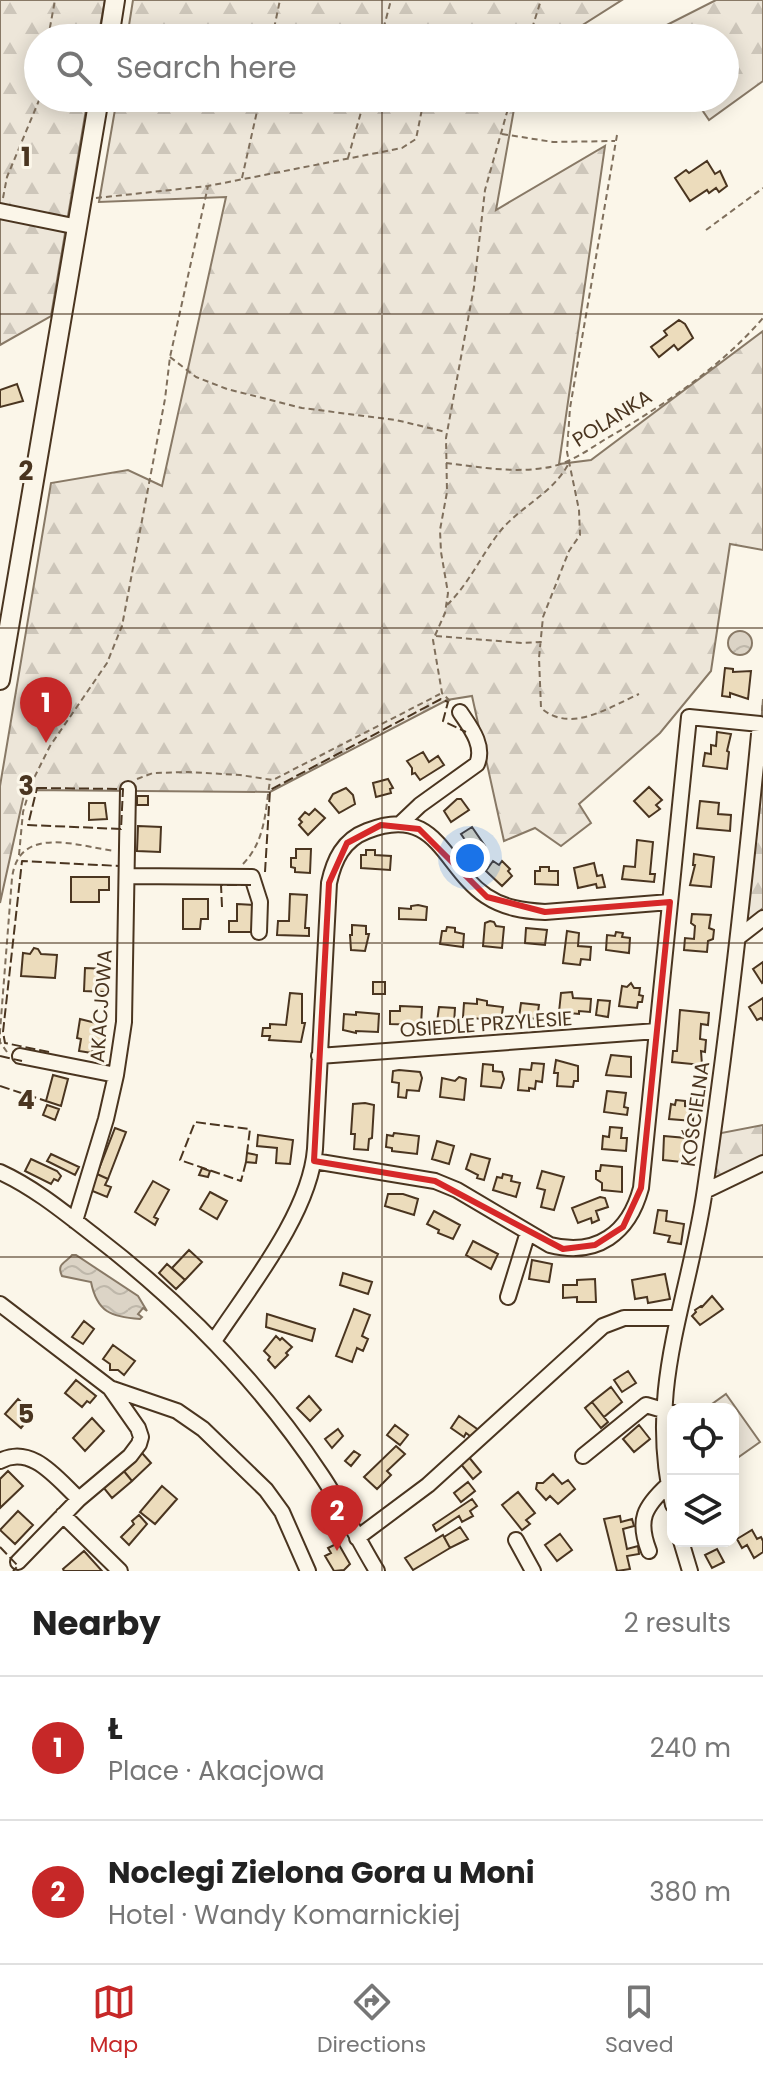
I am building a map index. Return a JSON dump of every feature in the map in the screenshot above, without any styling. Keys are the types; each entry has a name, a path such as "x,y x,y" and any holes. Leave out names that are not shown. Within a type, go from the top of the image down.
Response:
{"main road":[{"path":"111,24 115,0"},
{"path":"0,680 97,112"}],"street":[{"path":"1,205 78,227"},
{"path":"400,824 420,805 477,764 480,756 475,734 460,712"},
{"name":"KOŚCIELNA","path":"669,1403 676,1318 705,1191 740,936 760,724 689,717 670,902"},
{"name":"AKACJOWA","path":"75,1221 116,1075 124,1022 128,789"},
{"path":"214,1341 302,1200 314,1161 329,883 332,870 347,843 381,825 400,824 419,829 432,836 476,888 507,906 525,911 670,902 641,1188 632,1215 610,1237 580,1249 550,1245 457,1190 435,1181 314,1161"},
{"path":"128,876 252,877 260,902 259,932"},
{"path":"740,936 763,918"},
{"name":"OSIEDLE PRZYLESIE","path":"319,1056 657,1031"},
{"path":"20,1056 116,1075"},
{"path":"705,1191 763,1163"},
{"path":"0,1172 21,1182 137,1269 214,1341 274,1411 322,1476 377,1571"},
{"path":"508,1297 528,1232"},
{"path":"0,1304 110,1388 177,1411 203,1429 266,1490 282,1512 308,1571"},
{"path":"357,1538 428,1485 603,1326 624,1318 676,1318"},
{"path":"18,1562 79,1499 130,1456 141,1437 110,1388"},
{"path":"583,1456 646,1405 667,1411"},
{"name":"KOŚCIELNA","path":"667,1418 663,1447 667,1477"},
{"path":"0,1461 21,1456 34,1459 79,1499"},
{"path":"649,1551 642,1523 655,1497 667,1486"},
{"path":"63,1515 120,1571"},
{"path":"516,1540 533,1571"},
{"path":"683,1547 690,1571"}],"path":[{"path":"51,24 55,0"},
{"path":"275,24 280,0"},
{"path":"385,24 391,0"},
{"path":"533,24 541,0"},
{"path":"1,205 7,177 34,112"},
{"path":"242,179 257,112"},
{"path":"348,158 361,112"},
{"path":"83,199 208,186 402,148 416,139 421,112"},
{"path":"128,789 136,780 153,773 214,773 270,780 392,722 442,693 433,640 448,593 440,530 447,492 447,432 474,287 485,190 507,112"},
{"path":"501,133 553,142 615,141"},
{"path":"617,135 570,408 567,452 579,510 580,535 569,551 543,617 539,658 541,708 550,716 567,719 599,714 639,694"},
{"path":"20,1056 4,1050 0,1031 12,878 19,855 23,812 32,782 50,746 107,663 122,626 165,399 170,357 208,186"},
{"path":"706,230 763,188"},
{"name":"POLANKA","path":"446,463 506,470 544,468 569,462 677,393 745,339 763,318"},
{"path":"170,357 196,377 227,389 302,408 396,420 447,432"},
{"path":"446,606 458,594 504,526 560,479 569,462"},
{"path":"435,636 542,642"},
{"path":"349,741 352,746"},
{"path":"333,750 336,755"},
{"path":"232,877 258,845 270,780"},
{"path":"19,855 28,846 43,842 128,852"}],"highlighted area":[{"path":"381,825 419,829 487,897 545,912 670,902 641,1188 623,1227 595,1245 563,1249 435,1181 314,1161 329,883 347,843"}],"green space":[{"path":"0,0 105,0 101,24 24,24 24,112 86,112 51,316 0,345"},
{"path":"133,0 622,0 584,24 129,24"},
{"path":"716,0 763,0 763,81 739,98 739,24 669,24"},
{"path":"115,112 514,112 496,210 605,146 559,464 591,460 763,331 763,550 730,544 711,671 660,733 579,804 591,823 561,846 535,828 504,841 472,696 447,700 270,792 25,790 0,903 0,786 51,483 128,470 162,486 226,197 99,202"},
{"path":"704,112 720,112 709,120"},
{"path":"763,699 763,908 746,924"},
{"path":"763,1125 763,1163 711,1189 716,1134"},
{"path":"726,1394 732,1403 713,1403"},
{"path":"739,1412 760,1442 739,1457"}],"water":[{"path":"740,631 749,634 752,643 749,652 740,655 731,652 728,643 731,634"},
{"path":"72,1255 138,1296 147,1311 143,1308 138,1314 142,1317 140,1319 121,1317 107,1311 97,1300 91,1282 62,1276 61,1266"}],"building":[{"path":"707,161 715,174 720,171 727,186 719,192 716,188 709,193 707,190 690,201 675,178"},
{"path":"679,320 693,338 678,350 674,345 659,357 651,347 667,335 664,331"},
{"path":"17,384 23,401 0,407 0,390"},
{"path":"725,668 733,669 733,672 751,671 748,699 730,693 730,697 722,696"},
{"path":"717,732 731,734 727,769 703,766 705,753 711,754 711,745 716,746"},
{"path":"423,752 429,762 438,756 444,765 420,780 415,773 412,774 407,761"},
{"path":"388,779 393,788 390,789 391,793 376,797 373,783"},
{"path":"649,787 662,800 656,805 660,809 649,817 634,801"},
{"path":"346,788 353,795 355,804 339,813 329,801 333,794"},
{"path":"137,796 148,796 148,805 137,805"},
{"path":"461,799 469,810 451,822 444,811"},
{"path":"700,801 719,803 718,814 731,815 730,831 697,828"},
{"path":"89,803 105,803 107,819 89,820"},
{"path":"315,809 325,818 308,835 299,825 302,822 299,819 305,812 309,815"},
{"path":"138,826 161,827 160,852 137,851"},
{"path":"472,827 485,846 474,853 461,834"},
{"path":"637,840 653,842 650,874 655,874 654,882 622,879 624,866 635,867"},
{"path":"296,849 311,849 310,873 295,872 295,868 291,867 291,858 296,858"},
{"path":"366,850 375,850 375,855 391,856 390,870 361,868 361,855 366,855"},
{"path":"694,854 714,857 711,887 690,885"},
{"path":"493,861 499,865 502,861 510,869 508,871 512,876 502,886 486,871"},
{"path":"594,863 597,876 602,875 605,887 597,888 596,884 578,888 574,868"},
{"path":"540,867 558,871 558,885 535,884 535,871 540,871"},
{"path":"71,877 109,877 109,890 99,890 99,902 71,902"},
{"path":"290,894 307,895 305,928 309,928 309,936 277,935 278,921 289,921"},
{"path":"183,899 208,899 208,919 201,919 200,929 183,929"},
{"path":"237,904 254,905 254,932 229,932 229,921 237,921"},
{"path":"411,906 427,907 426,920 399,919 399,908 411,909"},
{"path":"692,914 711,915 709,928 714,930 707,952 684,950 685,938 694,939"},
{"path":"490,921 504,927 502,948 483,946 485,923"},
{"path":"352,925 366,926 366,934 369,934 365,951 351,950"},
{"path":"447,927 464,934 463,947 440,944 442,931 446,931"},
{"path":"526,928 547,930 545,945 525,943"},
{"path":"567,931 579,933 578,946 591,947 590,960 581,959 580,965 563,963"},
{"path":"616,932 630,938 629,953 606,950 607,935 615,936"},
{"path":"34,948 41,954 57,955 55,978 21,976 23,953 30,954"},
{"path":"763,962 763,982 762,983 753,969"},
{"path":"85,968 107,969 106,992 84,991"},
{"path":"373,982 385,982 385,994 373,994"},
{"path":"631,983 634,988 640,988 642,1002 638,1002 637,1008 619,1006 622,986 627,987"},
{"path":"572,992 573,998 591,999 590,1012 559,1012 561,993"},
{"path":"290,993 302,994 302,1023 305,1023 301,1042 269,1040 270,1036 262,1036 263,1028 270,1028 270,1024 286,1025"},
{"path":"763,998 763,1020 757,1020 749,1007"},
{"path":"477,999 487,1001 487,1005 503,1007 501,1021 463,1017 464,1003 477,1004"},
{"path":"598,1000 610,1001 608,1017 596,1015"},
{"path":"521,1003 539,1005 537,1019 519,1017"},
{"path":"400,1006 422,1007 421,1025 390,1024 390,1011 400,1011"},
{"path":"439,1007 455,1008 454,1024 437,1022"},
{"path":"680,1010 709,1013 708,1025 701,1024 700,1039 706,1040 705,1052 701,1051 702,1065 672,1062 673,1051 677,1051"},
{"path":"356,1012 379,1014 378,1032 343,1030 344,1014 356,1015"},
{"path":"80,1019 104,1025 102,1042 94,1040 92,1053 79,1051 81,1039 77,1038"},
{"path":"611,1055 631,1057 631,1077 606,1075"},
{"path":"556,1060 578,1066 578,1081 574,1081 573,1087 557,1086 558,1073 554,1073"},
{"path":"532,1063 544,1064 542,1082 536,1081 535,1089 529,1088 529,1091 518,1090 520,1069 531,1070"},
{"path":"483,1064 493,1065 493,1071 502,1072 504,1079 501,1088 481,1086"},
{"path":"393,1071 420,1072 419,1091 407,1090 406,1098 398,1097 399,1083 392,1082"},
{"path":"53,1075 68,1079 61,1106 46,1101"},
{"path":"459,1077 466,1079 464,1100 440,1097 442,1078 455,1081"},
{"path":"607,1091 626,1093 624,1107 628,1108 627,1115 604,1112"},
{"path":"676,1100 694,1107 693,1121 669,1119 671,1104 675,1105"},
{"path":"353,1104 374,1105 372,1138 369,1139 368,1150 354,1149 355,1134 351,1134"},
{"path":"47,1105 59,1109 55,1120 43,1115"},
{"path":"610,1127 622,1128 621,1138 627,1138 626,1151 602,1149 603,1136 609,1137"},
{"path":"115,1128 126,1132 108,1179 97,1174"},
{"path":"394,1133 419,1136 417,1154 392,1151 392,1148 386,1147 387,1135 393,1136"},
{"path":"258,1135 293,1140 290,1164 276,1163 277,1148 257,1146"},
{"path":"664,1136 686,1138 682,1162 663,1160"},
{"path":"437,1141 454,1146 449,1164 432,1159"},
{"path":"247,1153 257,1155 256,1163 246,1162"},
{"path":"51,1154 79,1167 75,1175 47,1161"},
{"path":"471,1154 490,1159 484,1180 466,1169"},
{"path":"31,1159 57,1171 61,1176 58,1181 54,1179 51,1184 25,1171"},
{"path":"601,1165 622,1167 622,1192 602,1190 602,1183 596,1179 596,1171 600,1171"},
{"path":"202,1168 210,1171 208,1177 199,1175"},
{"path":"542,1171 564,1177 554,1210 541,1207 545,1190 537,1188"},
{"path":"97,1174 108,1179 105,1185 111,1187 107,1197 90,1190"},
{"path":"503,1174 512,1176 511,1181 520,1183 516,1197 493,1190 497,1177 502,1178"},
{"path":"153,1181 169,1190 154,1217 158,1219 155,1225 135,1212"},
{"path":"210,1192 227,1201 217,1219 200,1209"},
{"path":"388,1194 403,1194 418,1199 414,1215 385,1206"},
{"path":"600,1197 605,1198 608,1207 596,1211 599,1220 592,1223 591,1218 578,1223 572,1208"},
{"path":"658,1210 667,1211 666,1221 684,1224 681,1244 668,1242 670,1236 654,1233"},
{"path":"434,1211 460,1225 453,1239 427,1224"},
{"path":"473,1241 498,1254 491,1269 466,1255"},
{"path":"189,1250 202,1262 185,1280 172,1268"},
{"path":"532,1260 552,1264 549,1282 529,1279"},
{"path":"167,1264 185,1280 176,1289 159,1273"},
{"path":"343,1273 372,1282 368,1294 340,1285"},
{"path":"665,1274 670,1299 648,1303 647,1297 635,1299 632,1280"},
{"path":"595,1279 596,1302 577,1302 577,1297 563,1298 563,1285 577,1285 577,1280"},
{"path":"712,1296 723,1309 700,1325 692,1316"},
{"path":"354,1309 370,1315 362,1336 368,1339 363,1351 357,1348 352,1362 336,1356"},
{"path":"267,1314 315,1329 312,1341 266,1327"},
{"path":"84,1321 94,1329 83,1344 72,1337"},
{"path":"276,1336 292,1347 275,1368 264,1351"},
{"path":"113,1345 135,1361 124,1375 118,1370 110,1370 110,1364 103,1359"},
{"path":"628,1371 636,1383 622,1392 614,1380"},
{"path":"76,1380 96,1396 82,1407 65,1393"},
{"path":"611,1387 622,1402 604,1417 592,1402"},
{"path":"309,1396 321,1410 310,1421 297,1408"},
{"path":"18,1399 23,1404 21,1407 31,1416 21,1428 5,1414"},
{"path":"592,1402 608,1422 601,1428 585,1408"},
{"path":"459,1416 480,1431 474,1439 466,1433 464,1437 451,1428"},
{"path":"92,1418 104,1431 85,1451 73,1438"},
{"path":"395,1425 408,1435 400,1445 387,1435"},
{"path":"639,1425 650,1439 634,1452 623,1439"},
{"path":"338,1429 343,1436 332,1448 325,1439"},
{"path":"396,1446 405,1454 387,1471 391,1475 377,1489 364,1477"},
{"path":"354,1451 360,1455 351,1466 345,1461"},
{"path":"142,1453 151,1463 132,1481 123,1470"},
{"path":"468,1456 481,1472 473,1479 460,1463"},
{"path":"123,1470 132,1481 112,1498 103,1487"},
{"path":"8,1471 23,1486 0,1508 0,1479"},
{"path":"553,1474 562,1484 568,1480 575,1489 558,1504 550,1496 546,1500 536,1489 537,1483 543,1483"},
{"path":"468,1482 475,1491 461,1502 454,1493"},
{"path":"162,1486 177,1499 155,1524 140,1512"},
{"path":"518,1492 535,1513 526,1520 530,1524 522,1530 502,1505"},
{"path":"472,1499 477,1506 470,1511 473,1516 462,1522 459,1516 436,1531 433,1525"},
{"path":"18,1511 33,1525 15,1544 0,1530"},
{"path":"139,1515 147,1524 129,1545 121,1537"},
{"path":"620,1516 621,1522 632,1519 634,1526 623,1529 627,1549 638,1546 639,1554 627,1556 630,1569 617,1571 604,1519"},
{"path":"460,1527 468,1539 450,1548 444,1537"},
{"path":"752,1530 757,1539 761,1537 763,1541 763,1552 754,1558 747,1545 742,1548 739,1538"},
{"path":"560,1534 572,1550 557,1561 545,1545"},
{"path":"443,1535 450,1548 413,1570 405,1558"},
{"path":"338,1543 350,1564 344,1570 334,1571 325,1556 331,1553 328,1548"},
{"path":"717,1549 724,1562 712,1568 705,1555"},
{"path":"84,1551 102,1571 64,1571 63,1569"}],"fence":[{"path":"265,872 270,790 441,699 448,702 443,721 466,732"},
{"path":"37,788 123,789 121,829 28,825 37,788"},
{"path":"49,1052 5,1043 3,1032 22,861 119,866"},
{"path":"222,907 221,885 252,885"},
{"path":"0,1056 22,1061"},
{"path":"0,1086 46,1101"},
{"path":"246,1162 241,1181 180,1160 195,1122 250,1129 247,1153"},
{"path":"0,1547 18,1566 13,1571"}],"place":[{"name":"Ł","path":"46,743"},
{"name":"Noclegi Zielona Gora u Moni","path":"337,1551"}]}
